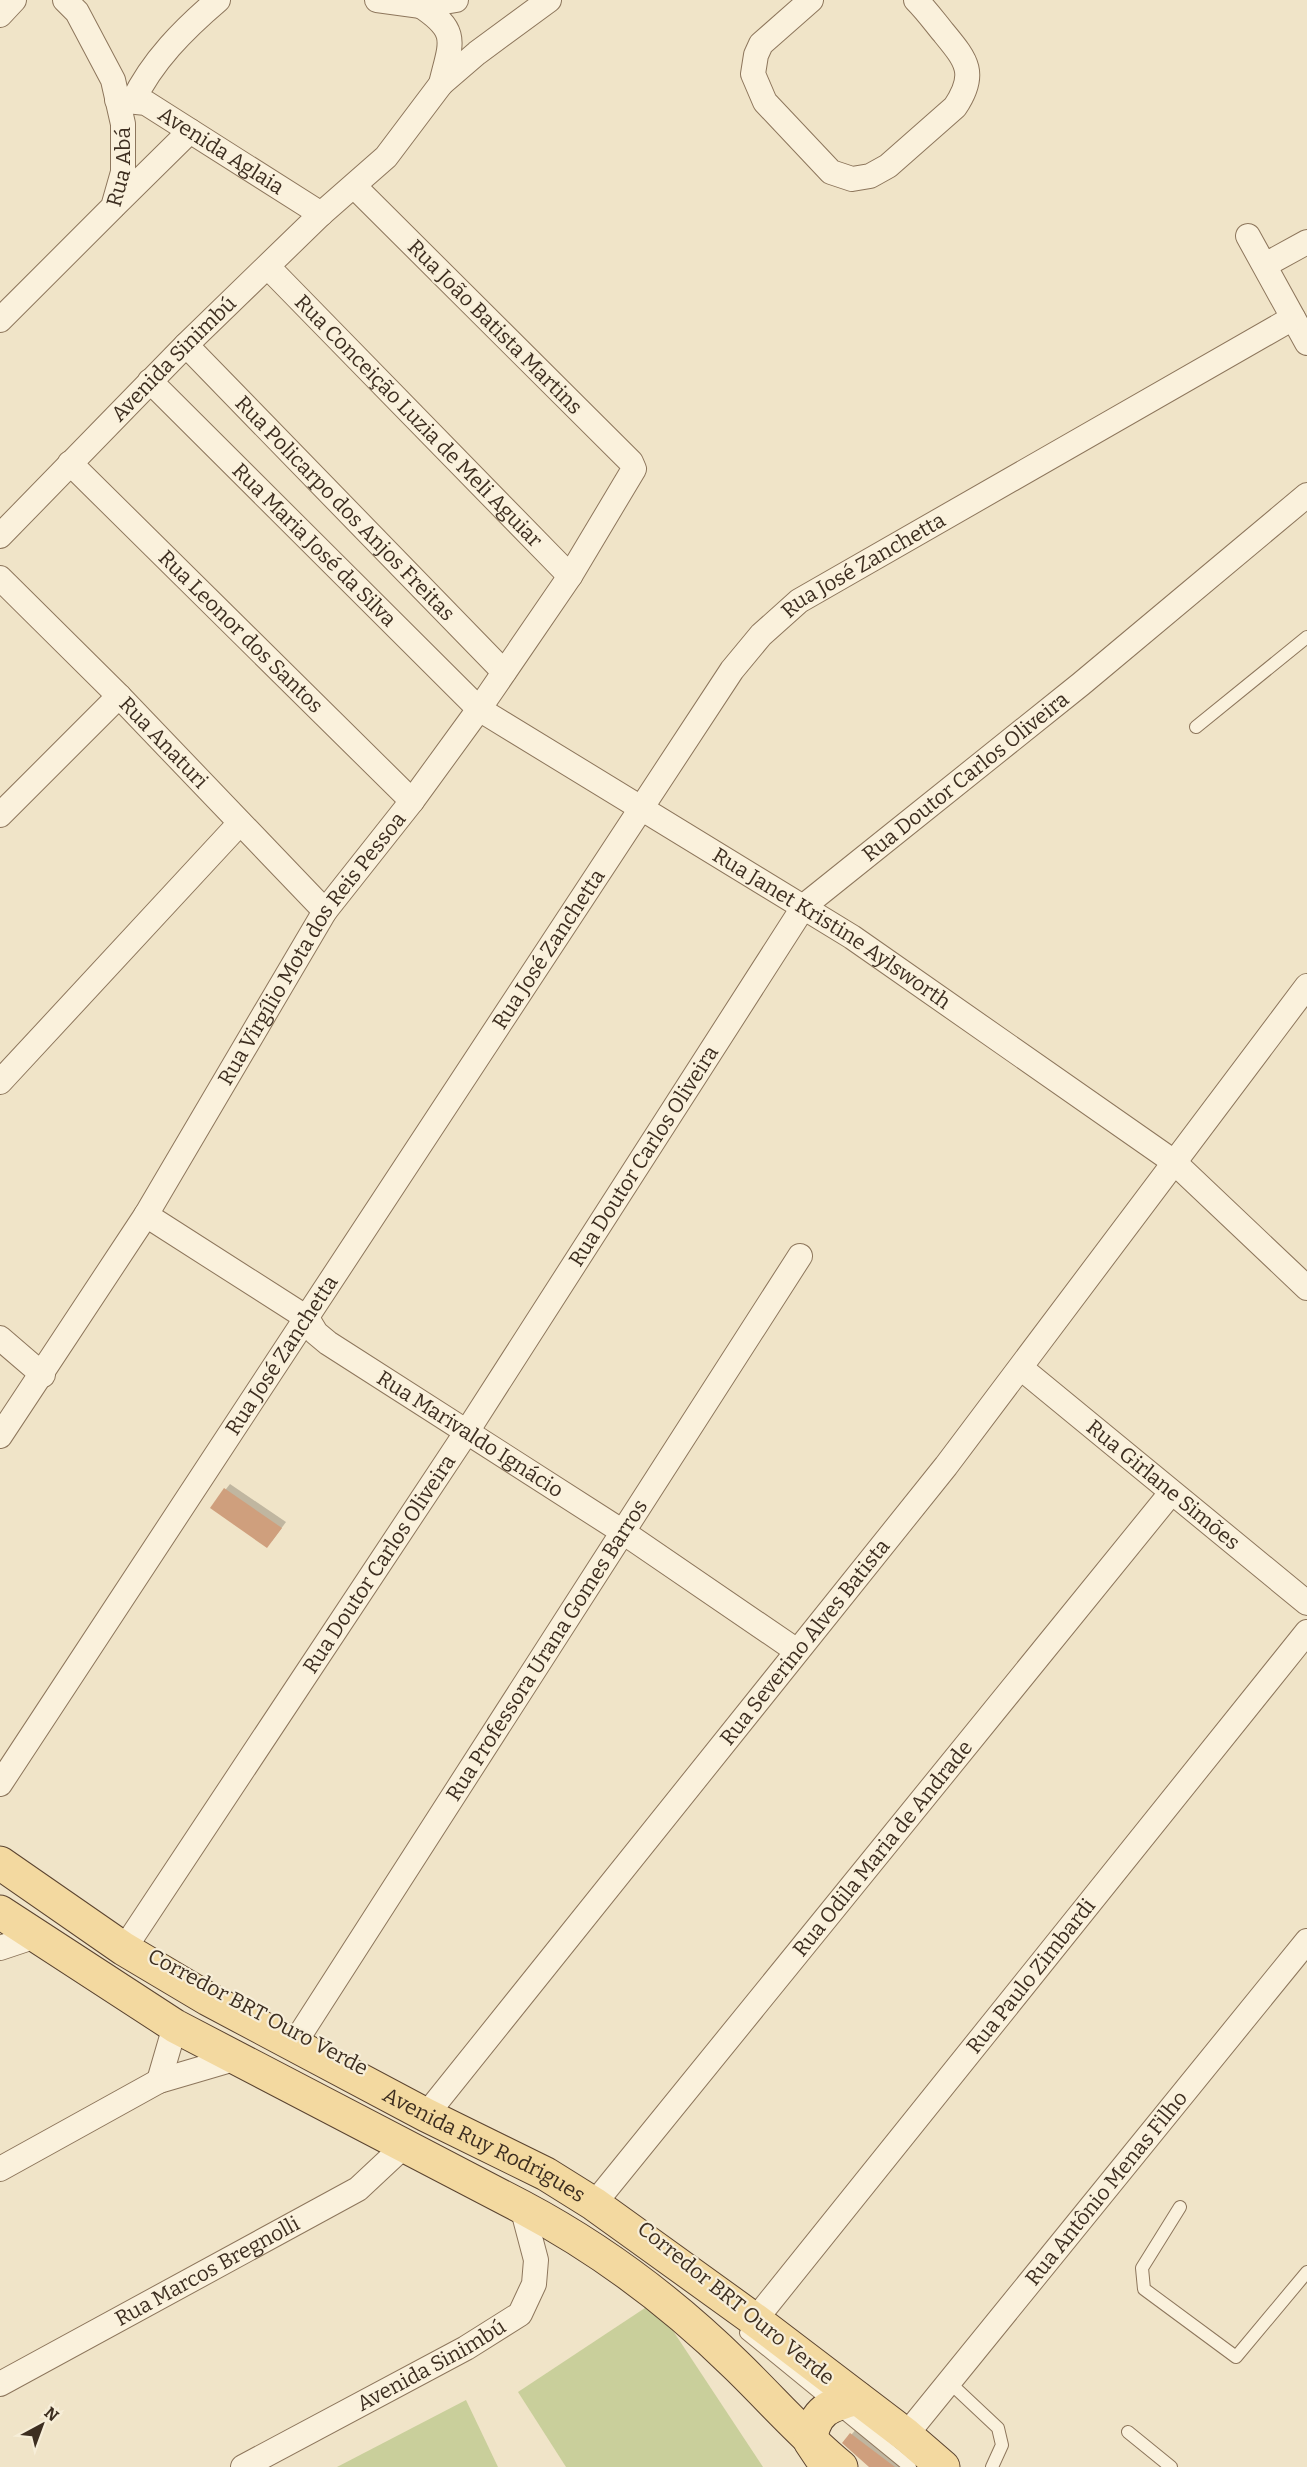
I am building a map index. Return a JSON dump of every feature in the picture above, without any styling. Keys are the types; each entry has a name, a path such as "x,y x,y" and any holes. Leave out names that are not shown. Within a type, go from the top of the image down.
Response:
{"main road":[{"name":"Avenida Ruy Rodrigues","path":"0,1863 124,1949 208,1999 294,2044 417,2127 522,2206 620,2267 681,2313 738,2366 833,2438 906,2435 943,2467"},
{"name":"Avenida Ruy Rodrigues","path":"9,1910 36,1936 175,2026 234,2059 546,2174 594,2204 738,2319 833,2438"}],"street":[{"path":"0,15 14,0"},
{"path":"125,100 163,54 218,0"},
{"path":"376,0 421,6 456,0"},
{"path":"441,84 477,53 549,0"},
{"path":"811,0 761,44 756,55 753,74 765,102 824,165 831,172 852,178 870,176 888,166 955,107 962,96 967,73 964,58 916,0"},
{"name":"Rua Abá","path":"0,320 113,207 123,172 125,100 71,6"},
{"path":"421,6 444,23 449,33 448,53 441,84"},
{"name":"Avenida Sinimbú","path":"0,536 186,345 269,268 321,214 386,157 441,84"},
{"name":"Avenida Aglaia","path":"125,100 146,103 321,214"},
{"path":"113,207 190,131"},
{"name":"Rua João Batista Martins","path":"353,188 359,191 631,462 634,469"},
{"path":"1248,236 1301,327"},
{"path":"1265,265 1307,242"},
{"name":"Rua Conceição Luzia de Meli Aguiar","path":"269,268 570,576"},
{"name":"Rua José Zanchetta","path":"0,1784 732,670 761,635 799,601 1301,327"},
{"name":"Rua Policarpo dos Anjos Freitas","path":"186,345 504,672"},
{"name":"Rua Maria José da Silva","path":"150,381 479,710"},
{"name":"Rua Leonor dos Santos","path":"70,463 412,801"},
{"name":"Rua Virgílio Mota dos Reis Pessoa","path":"0,1436 43,1375 146,1215 325,911 412,801 479,710 570,576 634,469"},
{"name":"Rua Doutor Carlos Oliveira","path":"124,1949 466,1433 804,906 1081,684 1307,495"},
{"name":"Rua Anaturi","path":"0,578 119,696 325,911"},
{"path":"0,815 119,696"},
{"name":"Rua Janet Kristine Aylsworth","path":"479,710 804,906 1174,1162 1307,1288"},
{"path":"0,1082 240,823"},
{"name":"Rua Severino Alves Batista","path":"417,2127 946,1467 1174,1162 1300,1002 1307,986"},
{"name":"Rua Marivaldo Ignácio","path":"146,1215 307,1318 316,1333 328,1343 623,1532 797,1651"},
{"name":"Rua Professora Urana Gomes Barros","path":"294,2044 800,1256"},
{"path":"0,1338 43,1375"},
{"name":"Rua Girlane Simões","path":"1021,1368 1307,1603"},
{"name":"Rua Odila Maria de Andrade","path":"594,2204 1171,1493"},
{"name":"Rua Paulo Zimbardi","path":"738,2319 1307,1632"},
{"path":"0,1948 36,1936"},
{"name":"Rua Antônio Menas Filho","path":"906,2435 1307,1941"},
{"path":"159,2081 175,2026"},
{"path":"0,2169 159,2081 234,2059"},
{"name":"Rua Marcos Bregnolli","path":"0,2384 358,2189 417,2127"},
{"name":"Avenida Sinimbú","path":"243,2467 466,2348 520,2314 534,2284 536,2260 522,2206"}],"lane":[{"path":"1196,727 1307,637"},
{"name":"Corredor BRT Ouro Verde","path":"0,1877 117,1958 201,2007 417,2127 540,2182 738,2319"},
{"name":"Corredor BRT Ouro Verde","path":"9,1910 146,1991"},
{"path":"1180,2207 1142,2268 1144,2289 1236,2356 1307,2272"},
{"name":"Corredor BRT Ouro Verde","path":"560,2214 658,2280 714,2328 833,2438 910,2467"},
{"path":"949,2382 998,2428 1002,2445 992,2467"},
{"path":"1128,2432 1155,2462 1171,2467"}],"green space":[{"path":"654,2302 763,2467 566,2467 518,2392"},
{"path":"466,2400 498,2467 337,2467"}],"building":[{"path":"224,1488 282,1528 267,1548 210,1508"},
{"path":"850,2433 895,2467 869,2467 842,2443"}]}
